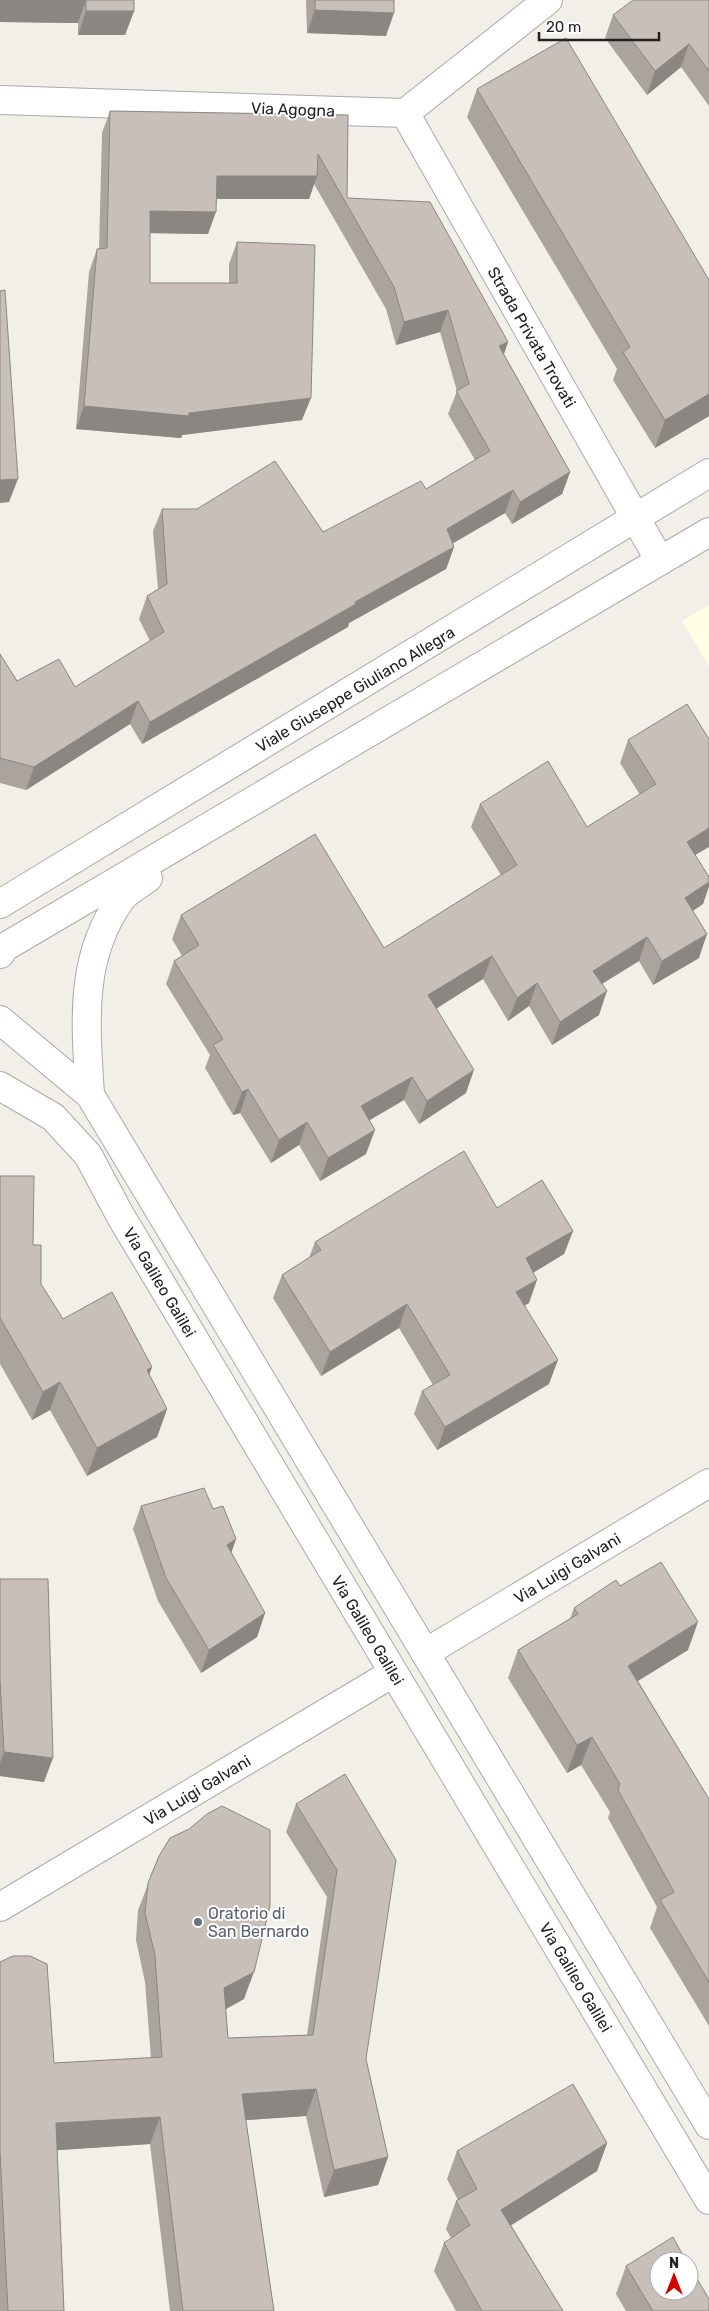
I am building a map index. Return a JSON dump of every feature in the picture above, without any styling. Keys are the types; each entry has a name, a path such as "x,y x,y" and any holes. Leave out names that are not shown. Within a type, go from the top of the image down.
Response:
{"street":[{"path":"404,113 548,0"},
{"name":"Via Agogna","path":"0,100 404,113"},
{"name":"Strada Privata Trovati","path":"404,113 660,561"},
{"name":"Viale Giuseppe Giuliano Allegra","path":"0,904 709,473"},
{"path":"0,954 5,947 709,532"},
{"path":"90,1095 86,1021 88,981 95,949 122,898 166,864 185,841"},
{"path":"0,1020 90,1095 709,2125"},
{"name":"Via Galileo Galilei","path":"0,1086 53,1117 88,1155 125,1224 709,2200"},
{"name":"Via Luigi Galvani","path":"425,1653 709,1483"},
{"name":"Via Luigi Galvani","path":"0,1907 393,1672"}],"shaded area":[{"path":"709,605 709,666 682,621"}],"building":[{"path":"86,0 134,0 134,11 86,11"},
{"path":"315,0 394,0 394,13 315,10"},
{"path":"633,0 709,0 709,71 689,44 655,71 613,15"},
{"path":"566,38 709,280 709,394 665,420 623,352 630,347 477,89"},
{"path":"110,111 348,115 347,198 430,202 508,342 499,346 570,472 520,502 513,490 447,529 454,547 355,602 356,604 150,722 138,701 34,767 0,758 0,654 17,681 59,659 75,687 164,632 147,596 167,584 162,509 197,509 275,461 323,532 421,481 426,489 490,451 456,391 469,384 448,310 404,322 394,287 318,154 317,176 217,176 216,212 150,211 150,283 237,283 237,242 315,245 311,398 189,413 189,416 84,406 97,249 107,248"},
{"path":"5,290 18,479 0,480 0,291"},
{"path":"687,704 709,739 709,828 687,842 709,877 709,882 685,898 707,934 662,961 647,937 593,971 607,991 560,1022 537,983 517,998 492,956 428,995 474,1070 427,1101 412,1077 361,1106 375,1130 328,1158 307,1122 279,1140 248,1089 242,1092 213,1045 223,1039 174,961 199,945 181,915 315,834 384,948 517,865 480,804 548,761 587,827 656,784 628,740"},
{"path":"464,1151 497,1208 542,1180 573,1231 526,1258 537,1280 516,1292 558,1360 445,1427 422,1391 450,1375 407,1304 330,1352 282,1275 321,1250 315,1242"},
{"path":"0,1176 34,1176 33,1245 41,1245 41,1284 63,1319 112,1292 152,1367 147,1370 167,1409 97,1448 60,1382 43,1392 0,1318"},
{"path":"204,1488 213,1509 223,1506 236,1539 227,1545 265,1613 209,1650 166,1578 141,1506"},
{"path":"661,1562 698,1622 628,1666 709,1799 709,1982 660,1900 674,1892 618,1790 620,1784 592,1737 577,1745 518,1650 578,1614 574,1608 616,1580 620,1586"},
{"path":"0,1579 48,1579 53,1758 4,1752 0,1680"},
{"path":"345,1774 396,1860 366,2059 388,2157 334,2170 316,2089 242,2094 274,2311 183,2311 160,2117 56,2123 64,2311 8,2311 0,2152 0,1962 13,1956 30,1956 47,1964 54,2063 162,2057 155,1955 145,1913 148,1883 159,1856 170,1838 189,1829 207,1814 222,1806 270,1830 270,1906 254,1972 224,1988 228,2038 313,2035 337,1870 296,1804"},
{"path":"573,2084 607,2143 501,2210 563,2311 482,2311 444,2243 470,2225 456,2201 477,2189 457,2151"},
{"path":"673,2237 681,2251 650,2251"},
{"path":"649,2252 649,2301 699,2301 699,2282 709,2299 709,2311 653,2311 626,2266"}],"place":[{"name":"Oratorio di San Bernardo","path":"198,1922"}]}
